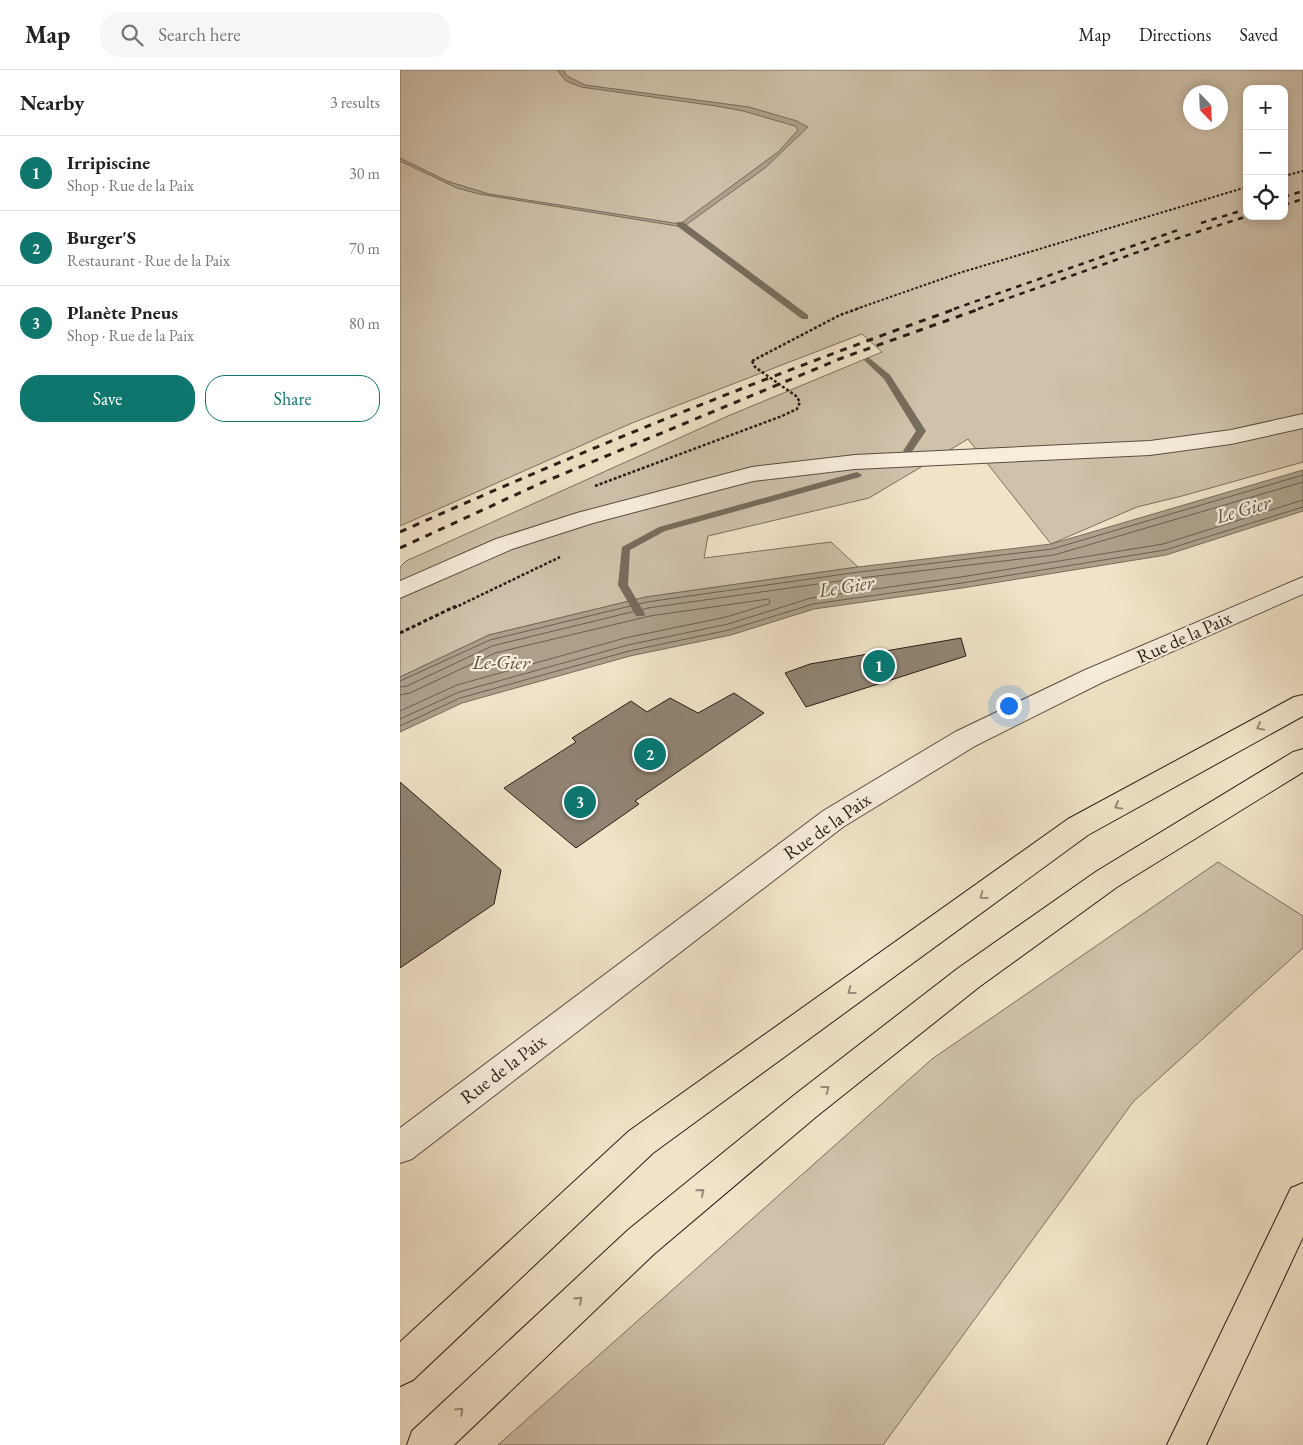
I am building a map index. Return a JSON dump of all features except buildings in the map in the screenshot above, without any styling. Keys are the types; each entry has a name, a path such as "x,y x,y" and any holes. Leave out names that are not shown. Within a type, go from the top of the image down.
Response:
{"main road":[{"path":"400,1367 640,1142 1078,827 1303,704"},
{"path":"426,1445 488,1384 641,1242 805,1106 960,984 1107,879 1303,759"},
{"path":"1186,1445 1303,1198"}],"street":[{"path":"400,590 504,544 585,518 752,474 855,462 1150,448 1231,437 1303,421"},
{"name":"Rue de la Paix","path":"400,1148 833,819 965,739 1094,676 1303,585"}],"path":[{"path":"1288,175 1303,171"},
{"path":"591,487 797,409 800,402 796,396 755,367 752,361 840,315 959,273 1243,188"}],"shaded area":[{"path":"400,70 1303,70 1303,462 1137,507 1051,544 968,439 869,498 708,536 704,558 831,542 858,567 646,597 489,635 400,677 400,567 406,561 728,416 882,352 862,334 632,423 400,526"},
{"path":"1218,862 1303,916 1303,948 1133,1102 883,1445 498,1445 932,1059"}],"water":[{"path":"557,70 563,70 567,76 585,85 749,107 797,121 808,127 765,168 683,227 479,194 457,188 400,161 400,158 447,181 489,194 680,224 778,152 798,130 795,126 743,111 581,87 566,81"},
{"name":"Le-Gier","path":"1303,470 1303,511 1166,555 962,588 814,609 731,635 630,656 462,703 400,732 400,677 489,635 646,597 858,567 1051,544"}],"waterway":[{"path":"680,224 805,317"},
{"path":"868,360 887,377 921,431 908,451"},
{"path":"640,614 623,585 625,549 662,529 857,475"}],"railway":[{"path":"1288,196 1303,191"},
{"path":"1288,204 1303,199"},
{"path":"1201,223 1243,210"},
{"path":"978,309 1169,241 1243,218"},
{"path":"954,309 1178,230"},
{"path":"400,532 677,414 887,333 958,308"},
{"path":"400,548 539,484 842,358 982,308"}],"place":[{"name":"Irripiscine","path":"879,666"},
{"name":"Burger'S","path":"650,754"},
{"name":"Planète Pneus","path":"580,802"}],"water label":[{"name":"Le Gier","path":"1243,509"},
{"name":"Le Gier","path":"846,586"}]}
